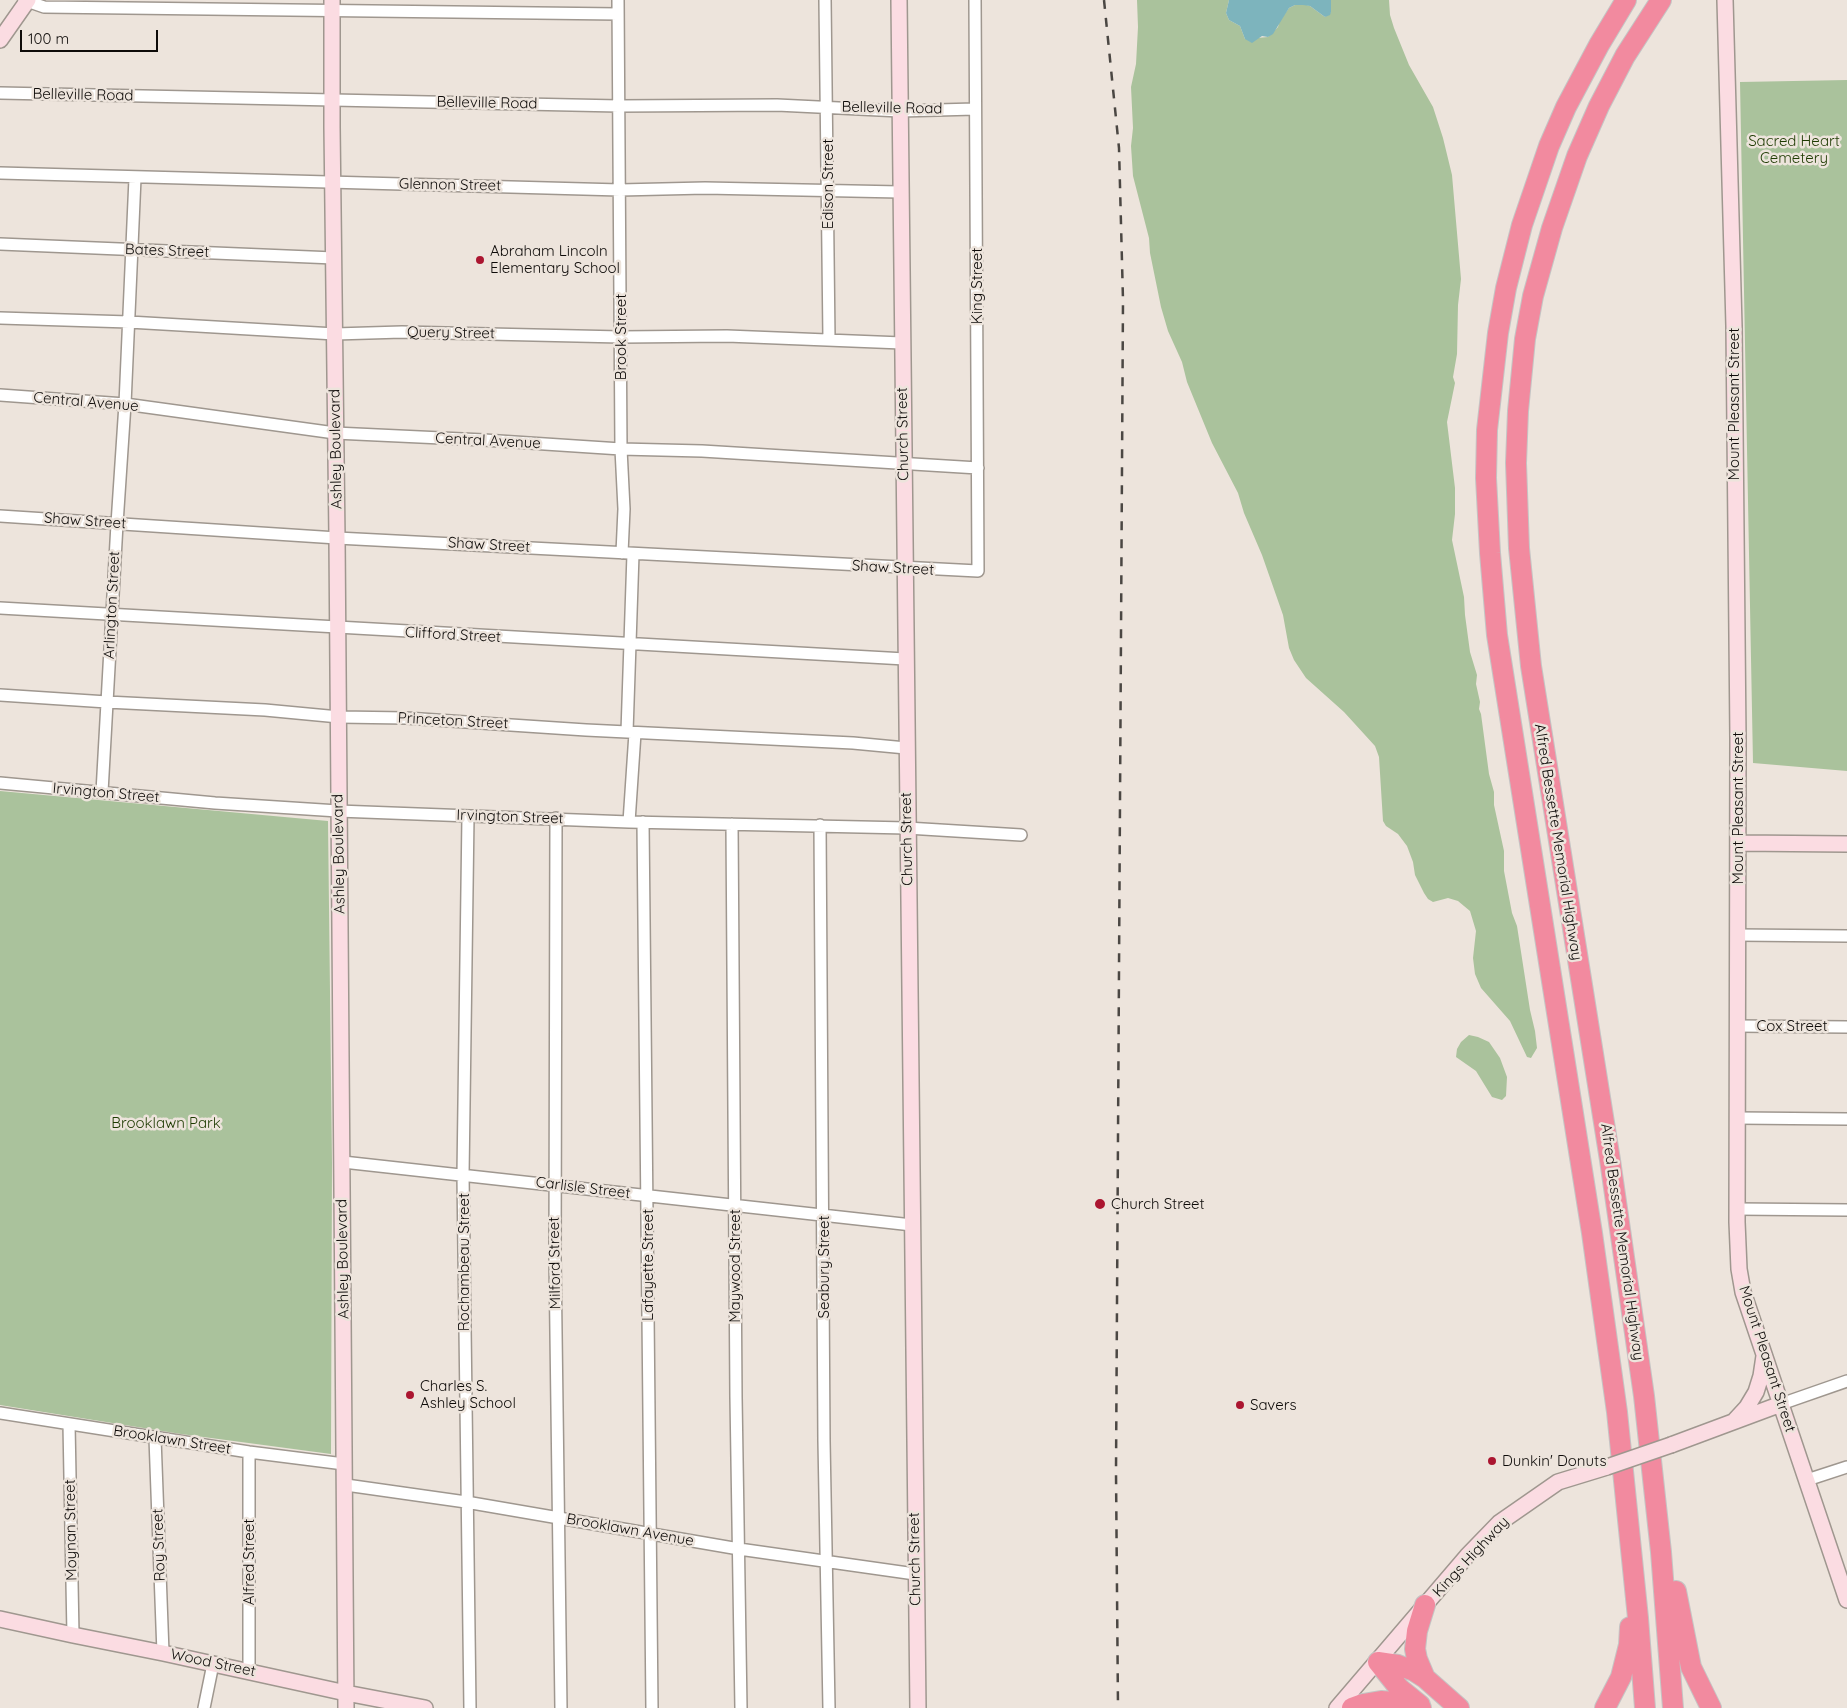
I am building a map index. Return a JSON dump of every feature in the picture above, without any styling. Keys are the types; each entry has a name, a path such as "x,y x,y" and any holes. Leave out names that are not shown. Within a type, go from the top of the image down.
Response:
{"highway":[{"name":"Alfred Bessette Memorial Highway","path":"1626,0 1598,45 1566,107 1549,146 1522,225 1506,288 1498,333 1487,430 1486,478 1490,553 1499,644 1598,1271 1617,1412 1629,1520 1645,1708"},
{"name":"Alfred Bessette Memorial Highway","path":"1660,0 1625,56 1599,106 1577,156 1552,228 1535,289 1525,339 1518,411 1516,463 1519,548 1531,666 1618,1206 1655,1490 1674,1708"},
{"path":"1655,1490 1686,1650 1695,1678 1711,1708"},
{"path":"1605,1708 1621,1676 1629,1645 1629,1520"},
{"path":"1425,1605 1417,1631 1415,1649 1420,1669 1426,1678"},
{"path":"1378,1662 1408,1668 1426,1678 1460,1708"},
{"path":"1378,1662 1400,1688 1422,1708"},
{"path":"1352,1708 1381,1701 1406,1703 1422,1708"}],"main road":[{"path":"0,40 26,0"},
{"name":"Church Street","path":"898,0 918,1708"},
{"name":"Mount Pleasant Street","path":"1725,0 1734,326 1738,843 1737,1210 1740,1280 1847,1600"},
{"name":"Ashley Boulevard","path":"332,5 344,1464 346,1485 346,1701"},
{"path":"1738,843 1847,844"},
{"path":"1734,1421 1747,1407 1756,1392 1761,1376 1764,1353"},
{"name":"Kings Highway","path":"1337,1708 1483,1539 1506,1517 1558,1482 1607,1467 1781,1404"},
{"name":"Wood Street","path":"0,1619 72,1636 249,1671 346,1701 425,1708"}],"street":[{"path":"26,0 44,7 332,5 618,14"},
{"name":"Brook Street","path":"618,0 622,337 621,449 631,644 629,822"},
{"name":"Edison Street","path":"825,0 829,339"},
{"name":"King Street","path":"975,0 978,571"},
{"name":"Belleville Road","path":"0,93 619,106 777,104 900,110 975,109"},
{"name":"Glennon Street","path":"0,173 620,190 706,188 900,192"},
{"name":"Arlington Street","path":"102,792 116,524 125,404 135,178"},
{"name":"Bates Street","path":"0,244 334,258"},
{"name":"Query Street","path":"0,318 128,322 335,334 402,332 622,337 727,336 902,343"},
{"name":"Central Avenue","path":"0,394 125,404 336,433 978,468"},
{"name":"Shaw Street","path":"0,516 337,538 978,571"},
{"name":"Clifford Street","path":"0,608 905,659"},
{"name":"Princeton Street","path":"0,695 255,709 339,717 406,718 906,748"},
{"name":"Irvington Street","path":"0,784 215,803 338,811 629,822 907,828 1021,835"},
{"name":"Rochambeau Street","path":"468,816 463,1175 470,1708"},
{"name":"Milford Street","path":"556,818 554,1185 560,1708"},
{"name":"Lafayette Street","path":"643,822 652,1708"},
{"name":"Maywood Street","path":"732,824 736,1397 741,1708"},
{"name":"Seabury Street","path":"820,825 824,1441 829,1708"},
{"path":"1737,935 1847,936"},
{"name":"Cox Street","path":"1737,1026 1847,1027"},
{"path":"1737,1118 1847,1119"},
{"name":"Carlisle Street","path":"343,1162 912,1225"},
{"path":"1737,1210 1847,1210"},
{"path":"1781,1404 1847,1380"},
{"name":"Brooklawn Street","path":"0,1413 249,1452 344,1464"},
{"name":"Moynan Street","path":"69,1424 72,1636"},
{"name":"Roy Street","path":"155,1438 163,1653"},
{"name":"Alfred Street","path":"249,1452 249,1671"},
{"path":"1807,1480 1847,1467"},
{"name":"Brooklawn Avenue","path":"346,1485 466,1502 739,1549 915,1574"},
{"path":"204,1708 213,1664"}],"green space":[{"path":"1137,0 1229,0 1226,13 1229,20 1240,26 1245,39 1268,37 1278,27 1280,20 1289,8 1295,5 1303,4 1310,6 1325,17 1331,12 1331,0 1389,0 1390,15 1394,28 1409,65 1433,107 1452,175 1461,279 1458,305 1457,354 1453,377 1455,383 1447,422 1455,488 1452,540 1464,597 1470,652 1477,675 1476,684 1480,702 1479,709 1489,774 1494,792 1494,805 1504,851 1504,871 1512,913 1517,926 1535,1031 1537,1048 1531,1058 1527,1057 1510,1021 1481,988 1475,974 1473,958 1476,931 1470,911 1458,901 1448,898 1433,902 1428,899 1415,875 1413,862 1407,846 1398,834 1386,826 1383,821 1379,757 1375,746 1344,712 1306,678 1294,660 1289,648 1283,615 1262,555 1244,513 1238,493 1212,443 1187,382 1182,362 1168,331 1161,307 1150,253 1149,238 1133,176 1131,87 1136,64"},
{"name":"Sacred Heart Cemetery","path":"1847,80 1847,771 1753,763 1740,82"},
{"name":"Brooklawn Park","path":"0,791 328,821 332,1163 331,1454 181,1434 0,1405"},
{"path":"1469,1035 1489,1042 1500,1058 1507,1077 1506,1096 1502,1100 1492,1097 1476,1071 1456,1057 1457,1049 1461,1042"}],"water":[{"path":"1229,0 1331,0 1331,12 1330,15 1325,17 1310,6 1295,5 1289,8 1273,34 1268,37 1262,36 1252,43 1245,39 1240,26 1229,20 1226,13"}],"railway":[{"path":"1104,0 1119,148 1123,300 1116,1472 1118,1708"}],"place":[{"name":"Abraham Lincoln Elementary School","path":"480,260"},
{"name":"Church Street","path":"1100,1204"},
{"name":"Charles S. Ashley School","path":"410,1395"},
{"name":"Savers","path":"1240,1405"},
{"name":"Dunkin' Donuts","path":"1492,1461"}]}
